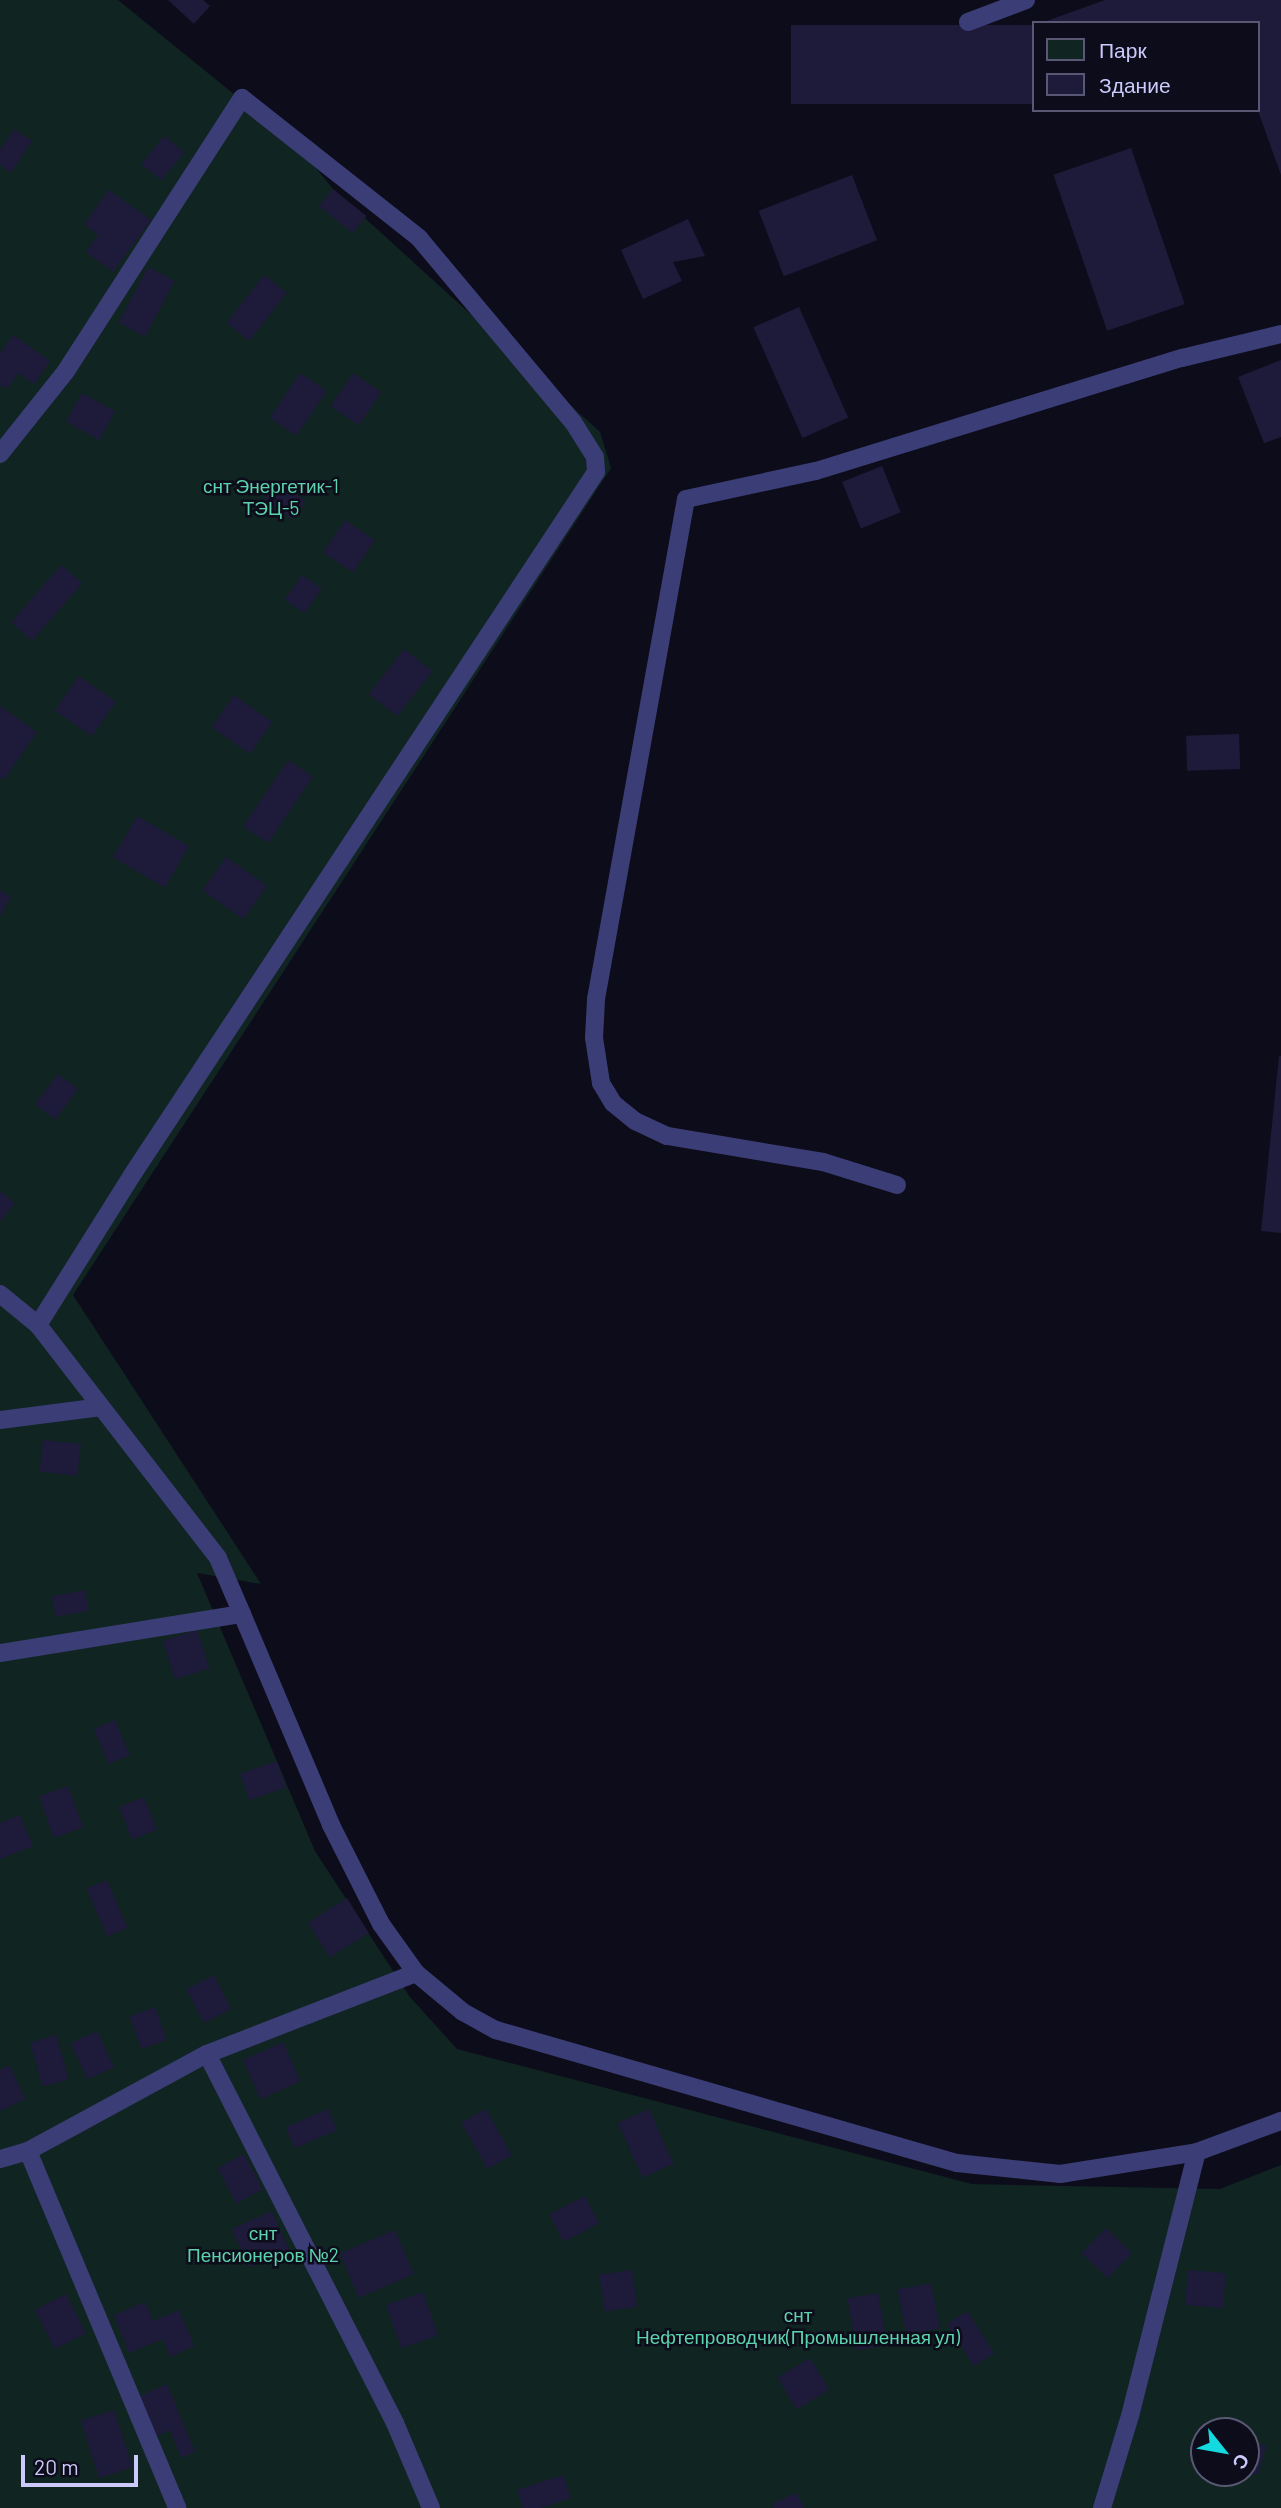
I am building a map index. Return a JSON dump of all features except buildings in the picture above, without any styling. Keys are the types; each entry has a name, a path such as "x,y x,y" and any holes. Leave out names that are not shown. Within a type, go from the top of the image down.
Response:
{"lane":[{"path":"968,22 1026,0"},
{"path":"0,454 66,371 242,98 419,238 573,422 594,457 596,471 134,1172 38,1325"},
{"path":"897,1185 823,1162 667,1136 635,1121 613,1103 601,1083 594,1038 596,999 686,499 816,471 1182,358 1281,334"},
{"path":"0,1294 38,1325 218,1558 331,1825 381,1924 416,1973 463,2012 496,2030 957,2163 1060,2174 1197,2152 1281,2121"},
{"path":"0,1420 101,1407"},
{"path":"0,1653 242,1614"},
{"path":"0,2159 28,2151 207,2054 416,1973"},
{"path":"207,2054 395,2423 431,2508"},
{"path":"28,2151 177,2508"},
{"path":"1102,2508 1130,2416 1197,2152"}],"green space":[{"path":"0,0 118,0 299,147 333,189 600,432 611,468 73,1295 261,1584 197,1573 315,1851 410,1997 457,2049 972,2184 1220,2189 1281,2165 1281,2508 0,2508"}],"park label":[{"name":"снт Энергетик-1 ТЭЦ-5","path":"271,497"},
{"name":"снт Пенсионеров №2","path":"263,2244"},
{"name":"снт Нефтепроводчик(Промышленная ул)","path":"798,2326"}]}
